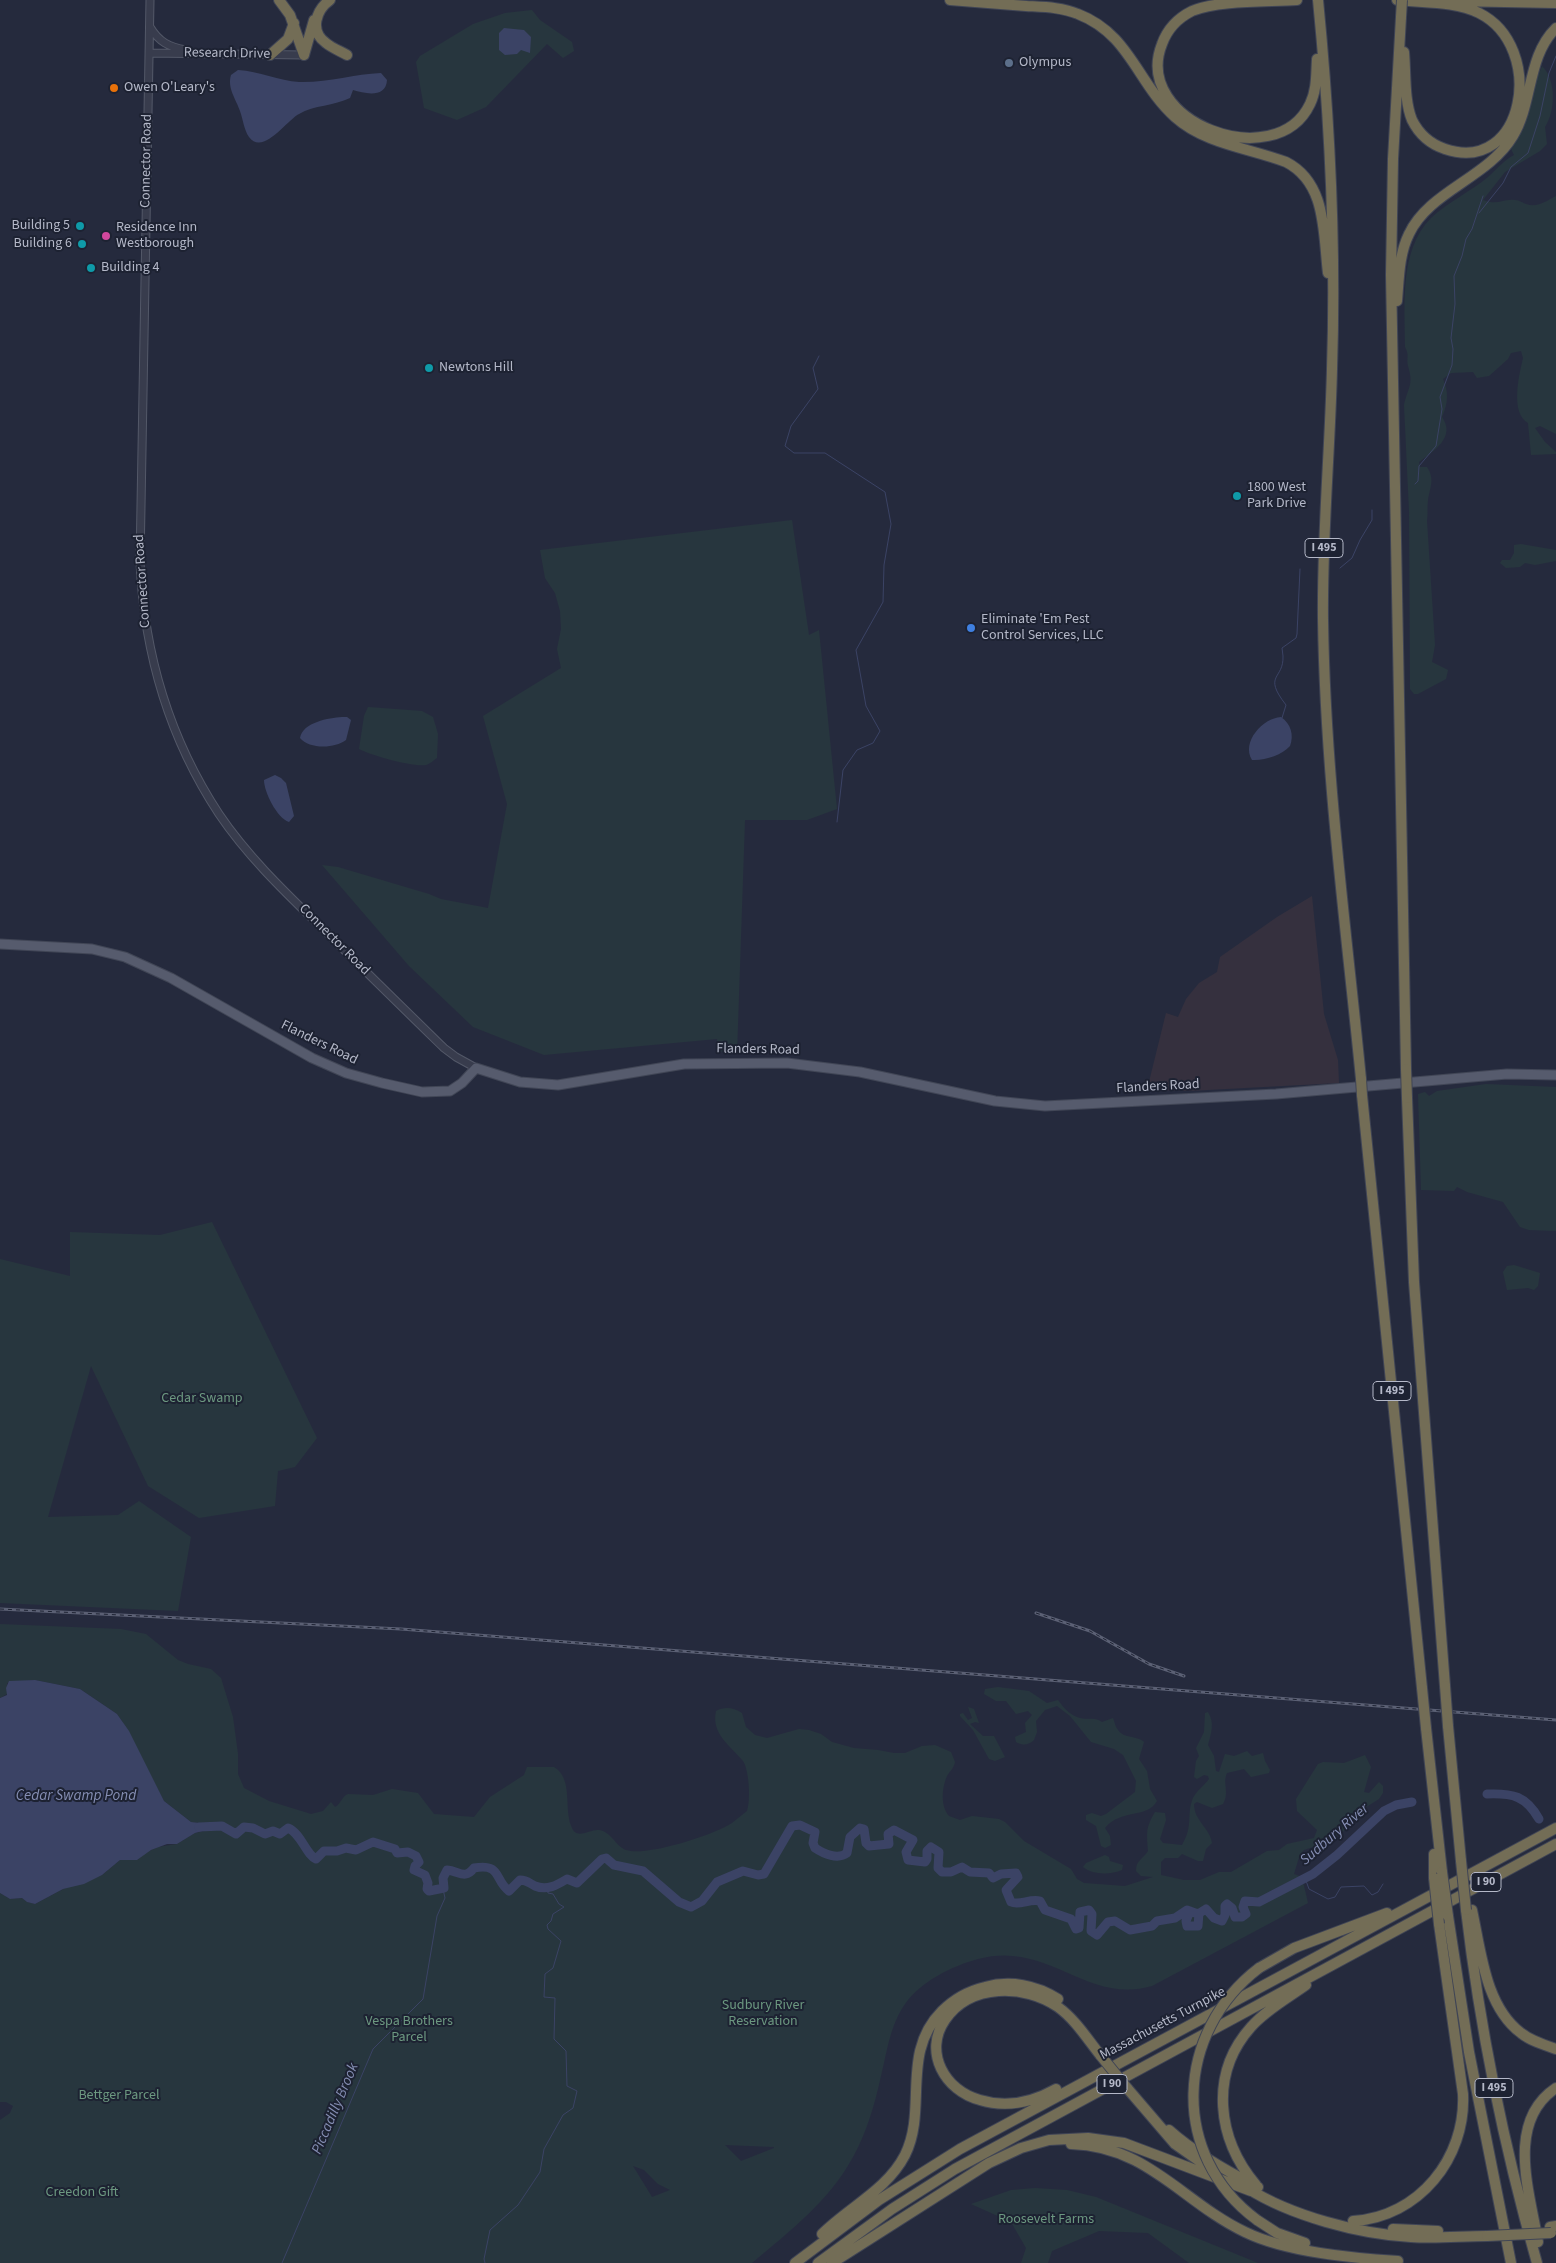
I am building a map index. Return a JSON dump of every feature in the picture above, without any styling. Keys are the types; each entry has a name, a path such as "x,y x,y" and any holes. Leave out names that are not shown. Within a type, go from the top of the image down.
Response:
{"highway":[{"path":"278,0 289,13 294,23 304,55"},
{"path":"304,55 317,14 330,0"},
{"path":"950,0 1050,8 1071,11 1084,16 1102,27 1118,41 1161,103 1180,122 1209,137 1279,159 1297,169 1312,185 1319,204 1333,324"},
{"path":"1297,0 1208,7 1193,11 1181,18 1170,29 1163,41 1157,63 1161,85 1172,103 1195,122 1224,134 1257,137 1286,130 1303,115 1314,96 1320,16"},
{"name":"I 495","path":"1318,0 1331,191 1333,324 1331,415 1323,566 1325,696 1329,752 1435,1813 1438,1875 1448,1916 1471,2061 1511,2263"},
{"path":"1397,0 1448,5 1473,10 1487,18 1504,34 1518,62 1520,91 1511,122 1497,140 1479,150 1458,152 1435,145 1419,131 1412,118 1408,103 1401,17"},
{"path":"1402,0 1556,3"},
{"name":"I 495","path":"1402,0 1392,186 1392,369 1406,1069 1414,1282 1448,1726 1461,1861 1469,1909 1477,1995 1493,2081 1515,2180 1537,2263"},
{"path":"317,14 316,28 319,36 325,43 347,55"},
{"path":"270,55 288,39 294,23"},
{"path":"1392,369 1399,277 1403,252 1410,232 1425,212 1490,164 1509,142 1522,116 1541,50 1556,28"},
{"name":"Massachusetts Turnpike","path":"794,2263 863,2211 943,2159 1556,1828"},
{"name":"Massachusetts Turnpike","path":"818,2263 892,2209 955,2169 1556,1844"},
{"path":"1353,2221 1374,2218 1393,2212 1420,2194 1444,2168 1460,2134 1463,2118 1463,2094 1439,1924 1438,1875"},
{"path":"1402,2262 1295,2240 1277,2233 1257,2220 1228,2193 1209,2162 1196,2126 1193,2088 1199,2051 1213,2019 1235,1990 1260,1968 1282,1955 1313,1941 1423,1900"},
{"path":"1469,1909 1486,1973 1502,2013 1523,2035 1556,2049"},
{"path":"1255,2189 1226,2131 1222,2098 1229,2064 1241,2040 1255,2024 1336,1963"},
{"path":"794,2263 827,2229 877,2189 894,2172 903,2158 912,2134 917,2064 921,2046 934,2021 954,2001 971,1991 998,1984 1017,1984 1036,1988 1054,1996 1069,2007 1129,2087 1174,2134 1255,2189 1317,2218 1372,2232 1424,2238 1487,2232 1553,2230"},
{"path":"1104,2055 1060,2009 1038,1996 1011,1991 984,1994 960,2006 943,2023 937,2043 940,2068 953,2086 975,2099 1011,2104 1041,2097 1151,2038 1190,2024"},
{"path":"1542,2263 1526,2169 1526,2135 1528,2125 1536,2108 1556,2088"},
{"path":"832,2263 978,2171 1026,2146 1055,2140 1088,2138 1131,2145 1303,2206 1353,2221 1396,2229 1487,2232"},
{"path":"978,2171 1017,2153 1042,2146 1072,2144 1099,2147 1123,2154 1145,2164 1226,2222 1261,2239 1297,2248 1402,2262"},
{"path":"1408,2232 1460,2231"}],"main road":[{"name":"Flanders Road","path":"0,944 86,948 126,957 172,978 312,1058 346,1073 422,1092 450,1091 462,1083 476,1068 520,1082 558,1085 684,1064 787,1063 860,1072 998,1101 1045,1106 1276,1094 1507,1074 1556,1075"}],"street":[{"name":"Connector Road","path":"150,0 140,562 144,620 156,676 167,710 192,767 220,814 242,844 298,904 444,1048 456,1058 476,1068"},
{"path":"150,26 161,42 170,47 203,53"},
{"name":"Research Drive","path":"149,53 304,55"}],"shaded area":[{"path":"1312,896 1324,1014 1338,1060 1339,1083 1189,1091 1147,1090 1166,1013 1178,1017 1186,999 1199,983 1217,972 1220,957 1277,917"}],"green space":[{"path":"532,10 540,20 572,42 574,51 563,58 547,44 486,107 457,120 424,108 416,62 420,56 473,24 505,13"},
{"path":"1542,66 1550,79 1553,95 1549,120 1545,127 1547,144 1540,151 1505,172 1483,200 1497,202 1516,200 1534,205 1556,196 1556,434 1540,426 1535,428 1556,454 1531,455 1528,423 1522,418 1517,403 1518,383 1523,358 1521,351 1511,353 1508,359 1489,376 1477,378 1473,372 1451,373 1443,379 1447,393 1447,403 1442,417 1446,424 1445,437 1437,448 1419,462 1420,467 1427,467 1431,475 1427,521 1435,645 1432,662 1448,670 1446,679 1418,694 1414,694 1410,689 1409,511 1404,405 1410,386 1410,372 1405,347 1405,296 1409,262 1413,246 1431,218 1488,177 1503,162 1514,155 1511,149 1522,128 1533,89"},
{"path":"792,520 809,635 819,630 837,809 807,820 745,820 737,1054 718,1051 717,1039 544,1055 473,1027 409,966 322,865 338,867 441,899 488,908 507,804 483,716 561,668 557,649 561,629 560,611 555,593 545,578 540,550"},
{"path":"1521,544 1556,550 1556,561 1535,565 1525,563 1520,567 1506,568 1500,563 1502,560 1510,560 1514,553 1514,545"},
{"path":"368,707 422,711 433,717 438,734 437,758 426,765 402,763 359,749 364,716"},
{"path":"1486,1084 1556,1087 1556,1231 1529,1230 1520,1227 1503,1202 1467,1192 1457,1187 1454,1191 1421,1190 1418,1094 1425,1092 1429,1096 1437,1091"},
{"name":"Cedar Swamp","path":"212,1222 317,1438 295,1467 278,1471 275,1506 199,1518 148,1486 91,1366 48,1517 118,1515 139,1501 191,1537 178,1611 0,1603 0,1259 70,1276 70,1232 160,1235"},
{"path":"1514,1265 1540,1273 1538,1286 1534,1290 1528,1288 1507,1290 1503,1272 1507,1266"},
{"path":"0,1624 121,1629 146,1634 178,1660 211,1669 221,1678 233,1717 238,1754 238,1774 244,1788 269,1801 311,1814 323,1811 331,1802 335,1807 348,1794 373,1795 392,1789 418,1793 434,1814 474,1817 490,1797 524,1775 527,1767 554,1767 564,1779 569,1820 574,1831 580,1834 595,1830 603,1831 622,1848 636,1851 664,1848 696,1839 723,1828 747,1811 749,1792 745,1765 723,1739 716,1726 716,1711 729,1708 742,1713 746,1727 755,1735 767,1738 799,1729 821,1734 832,1742 854,1748 905,1753 922,1746 935,1745 951,1752 955,1762 945,1780 943,1791 944,1807 949,1816 960,1820 972,1816 999,1819 1005,1822 1024,1841 1071,1869 1077,1879 1084,1883 1125,1886 1153,1877 1141,1876 1136,1871 1136,1867 1148,1851 1147,1831 1155,1812 1165,1813 1166,1820 1160,1839 1163,1843 1182,1845 1186,1838 1193,1798 1209,1779 1208,1776 1204,1775 1197,1779 1194,1777 1196,1761 1199,1756 1196,1748 1204,1732 1205,1713 1208,1712 1211,1721 1212,1729 1208,1745 1214,1756 1216,1771 1219,1772 1225,1754 1234,1756 1247,1751 1252,1756 1263,1753 1270,1770 1269,1773 1251,1777 1244,1769 1227,1773 1225,1781 1226,1796 1223,1804 1212,1808 1197,1802 1194,1804 1199,1820 1211,1838 1212,1843 1206,1849 1203,1861 1198,1861 1182,1854 1178,1858 1165,1858 1161,1862 1161,1875 1184,1880 1200,1880 1219,1872 1231,1872 1267,1851 1279,1850 1287,1844 1314,1838 1317,1830 1297,1811 1296,1799 1318,1764 1323,1762 1344,1763 1365,1755 1371,1767 1364,1792 1369,1793 1379,1782 1383,1786 1383,1793 1379,1799 1363,1809 1344,1831 1327,1842 1304,1850 1300,1854 1294,1874 1302,1877 1308,1903 1152,1986 1128,1990 1107,1987 1087,1981 1047,1964 1026,1958 1003,1955 968,1962 928,1982 911,1996 900,2012 890,2039 870,2117 858,2147 843,2173 808,2214 752,2263 0,2263 0,2120 10,2113 13,2106 6,2102 0,2102 0,1893 10,1899 22,1898 27,1902 35,1904 63,1889 102,1875 120,1860 137,1860 145,1853 158,1847 177,1844 195,1833 209,1830 208,1824 191,1822 164,1801 117,1714 80,1689 35,1680 7,1683 7,1694 0,1698","holes":["725,2145 774,2147 774,2148 741,2161","633,2166 644,2170 658,2184 670,2190 652,2197"]},
{"path":"998,1687 1029,1691 1047,1703 1058,1700 1064,1708 1080,1718 1096,1719 1102,1722 1113,1718 1116,1727 1121,1733 1144,1742 1139,1759 1147,1771 1150,1789 1157,1801 1153,1807 1126,1815 1112,1822 1105,1828 1110,1836 1111,1845 1105,1848 1101,1846 1096,1826 1086,1820 1086,1815 1092,1813 1101,1816 1106,1814 1135,1792 1136,1781 1123,1755 1114,1749 1091,1742 1070,1716 1057,1706 1045,1710 1036,1721 1037,1732 1034,1740 1025,1744 1016,1742 1015,1737 1026,1732 1025,1723 1032,1715 1028,1711 1016,1714 1006,1701 996,1701 984,1694 985,1689"},
{"path":"968,1707 974,1709 979,1723 970,1724 983,1736 994,1736 1005,1757 995,1761 989,1759 973,1730 960,1716 963,1713 968,1720 972,1718"},
{"path":"1105,1855 1109,1857 1110,1861 1123,1865 1122,1870 1102,1873 1092,1872 1083,1867 1086,1863"},
{"name":"Roosevelt Farms","path":"1035,2188 1067,2190 1096,2197 1258,2263 1189,2263 1148,2233 1099,2231 1052,2251 1048,2263 1021,2263 1026,2248 1011,2222 971,2204 1011,2190"}],"water":[{"path":"504,28 524,30 531,37 530,53 521,50 517,54 505,55 499,50 499,33"},
{"path":"238,70 299,82 381,73 387,80 386,86 379,92 364,93 353,90 350,98 305,111 294,117 268,140 255,142 247,134 231,89 231,75"},
{"path":"347,717 351,720 346,740 341,743 329,746 315,746 304,742 300,738 306,728 317,722"},
{"path":"1281,717 1291,730 1290,746 1272,757 1252,760 1249,746 1256,732 1267,722"},
{"path":"275,775 286,783 294,816 289,822 284,820 276,810 266,791 264,780"},
{"name":"Cedar Swamp Pond","path":"35,1680 80,1689 117,1714 129,1731 164,1801 191,1822 209,1824 210,1829 195,1833 177,1844 167,1844 151,1850 137,1860 120,1860 102,1875 84,1884 63,1889 35,1904 27,1902 22,1898 10,1899 0,1893 0,1698 7,1695 6,1688 9,1681"}],"waterway":[{"path":"1479,213 1503,183 1511,167 1528,153 1540,116 1549,73 1556,56"},
{"path":"1415,484 1418,481 1419,466 1436,446 1442,409 1440,397 1452,365 1453,349 1451,338 1455,304 1454,276 1483,196"},
{"path":"819,356 813,368 818,389 791,426 785,446 794,453 825,453 885,492 891,524 884,565 883,602 856,650 866,706 880,731 873,743 857,750 843,770 837,822"},
{"path":"1340,568 1352,558 1372,520 1372,510"},
{"path":"1282,718 1286,705 1279,695 1275,682 1281,669 1282,648 1296,638 1297,634 1300,569"},
{"name":"Sudbury River","path":"1487,1794 1504,1794 1518,1798 1529,1805 1539,1819"},
{"name":"Sudbury River","path":"199,1827 222,1826 236,1834 244,1827 253,1828 265,1834 273,1831 280,1834 288,1828 296,1834 312,1857 316,1859 324,1851 337,1851 346,1848 356,1850 373,1842 395,1849 397,1853 408,1852 416,1856 419,1862 414,1870 425,1875 429,1891 444,1888 443,1878 447,1870 468,1874 474,1868 483,1867 493,1870 504,1887 509,1891 520,1880 544,1888 556,1885 567,1879 577,1883 602,1859 606,1858 614,1865 643,1871 679,1902 691,1907 702,1901 717,1882 743,1871 758,1875 764,1874 792,1826 800,1825 815,1832 813,1843 815,1848 835,1856 847,1853 850,1837 860,1828 864,1829 866,1843 869,1846 889,1844 888,1834 894,1830 913,1840 906,1852 908,1860 925,1862 927,1851 931,1847 939,1852 938,1868 942,1872 951,1872 962,1867 970,1872 989,1873 993,1878 1001,1874 1016,1873 1018,1877 1006,1890 1011,1902 1040,1901 1045,1910 1071,1919 1076,1929 1079,1928 1080,1912 1089,1910 1092,1914 1091,1931 1097,1935 1108,1922 1115,1921 1130,1930 1152,1926 1157,1921 1175,1918 1187,1910 1198,1914 1206,1909 1214,1918 1222,1921 1227,1904 1232,1908 1235,1917 1242,1917 1246,1914 1243,1907 1245,1901 1259,1902 1313,1874 1337,1855 1384,1811 1396,1805 1412,1802"},
{"path":"1305,1878 1309,1889 1328,1899 1335,1897 1341,1887 1364,1886 1372,1895 1378,1892 1383,1884"},
{"path":"485,2263 484,2259 490,2230 518,2205 540,2172 544,2149 563,2115 573,2108 577,2091 567,2086 566,2051 554,2039 555,1998 544,1997 545,1974 553,1968 561,1941 548,1929 547,1925 551,1921 553,1914 564,1907 559,1904 553,1894 548,1893 547,1888"},
{"name":"Piccadilly Brook","path":"282,2263 373,2049 423,1999 437,1916 445,1898 443,1889"},
{"path":"1190,1911 1186,1921 1187,1926 1198,1926 1199,1913"}],"railway":[{"path":"0,1609 401,1629 1556,1720"},
{"path":"1036,1613 1090,1631 1149,1664 1184,1676"}],"place":[{"name":"Olympus","path":"1009,63"},
{"name":"Owen O'Leary's","path":"114,88"},
{"name":"Building 5","path":"80,226"},
{"name":"Residence Inn Westborough","path":"106,236"},
{"name":"Building 6","path":"82,244"},
{"name":"Building 4","path":"91,268"},
{"name":"Newtons Hill","path":"429,368"},
{"name":"1800 West Park Drive","path":"1237,496"},
{"name":"Eliminate 'Em Pest Control Services, LLC","path":"971,628"}],"park label":[{"name":"Sudbury River Reservation","path":"763,2014"},
{"name":"Vespa Brothers Parcel","path":"409,2030"},
{"name":"Bettger Parcel","path":"119,2096"},
{"name":"Creedon Gift","path":"82,2193"}]}
